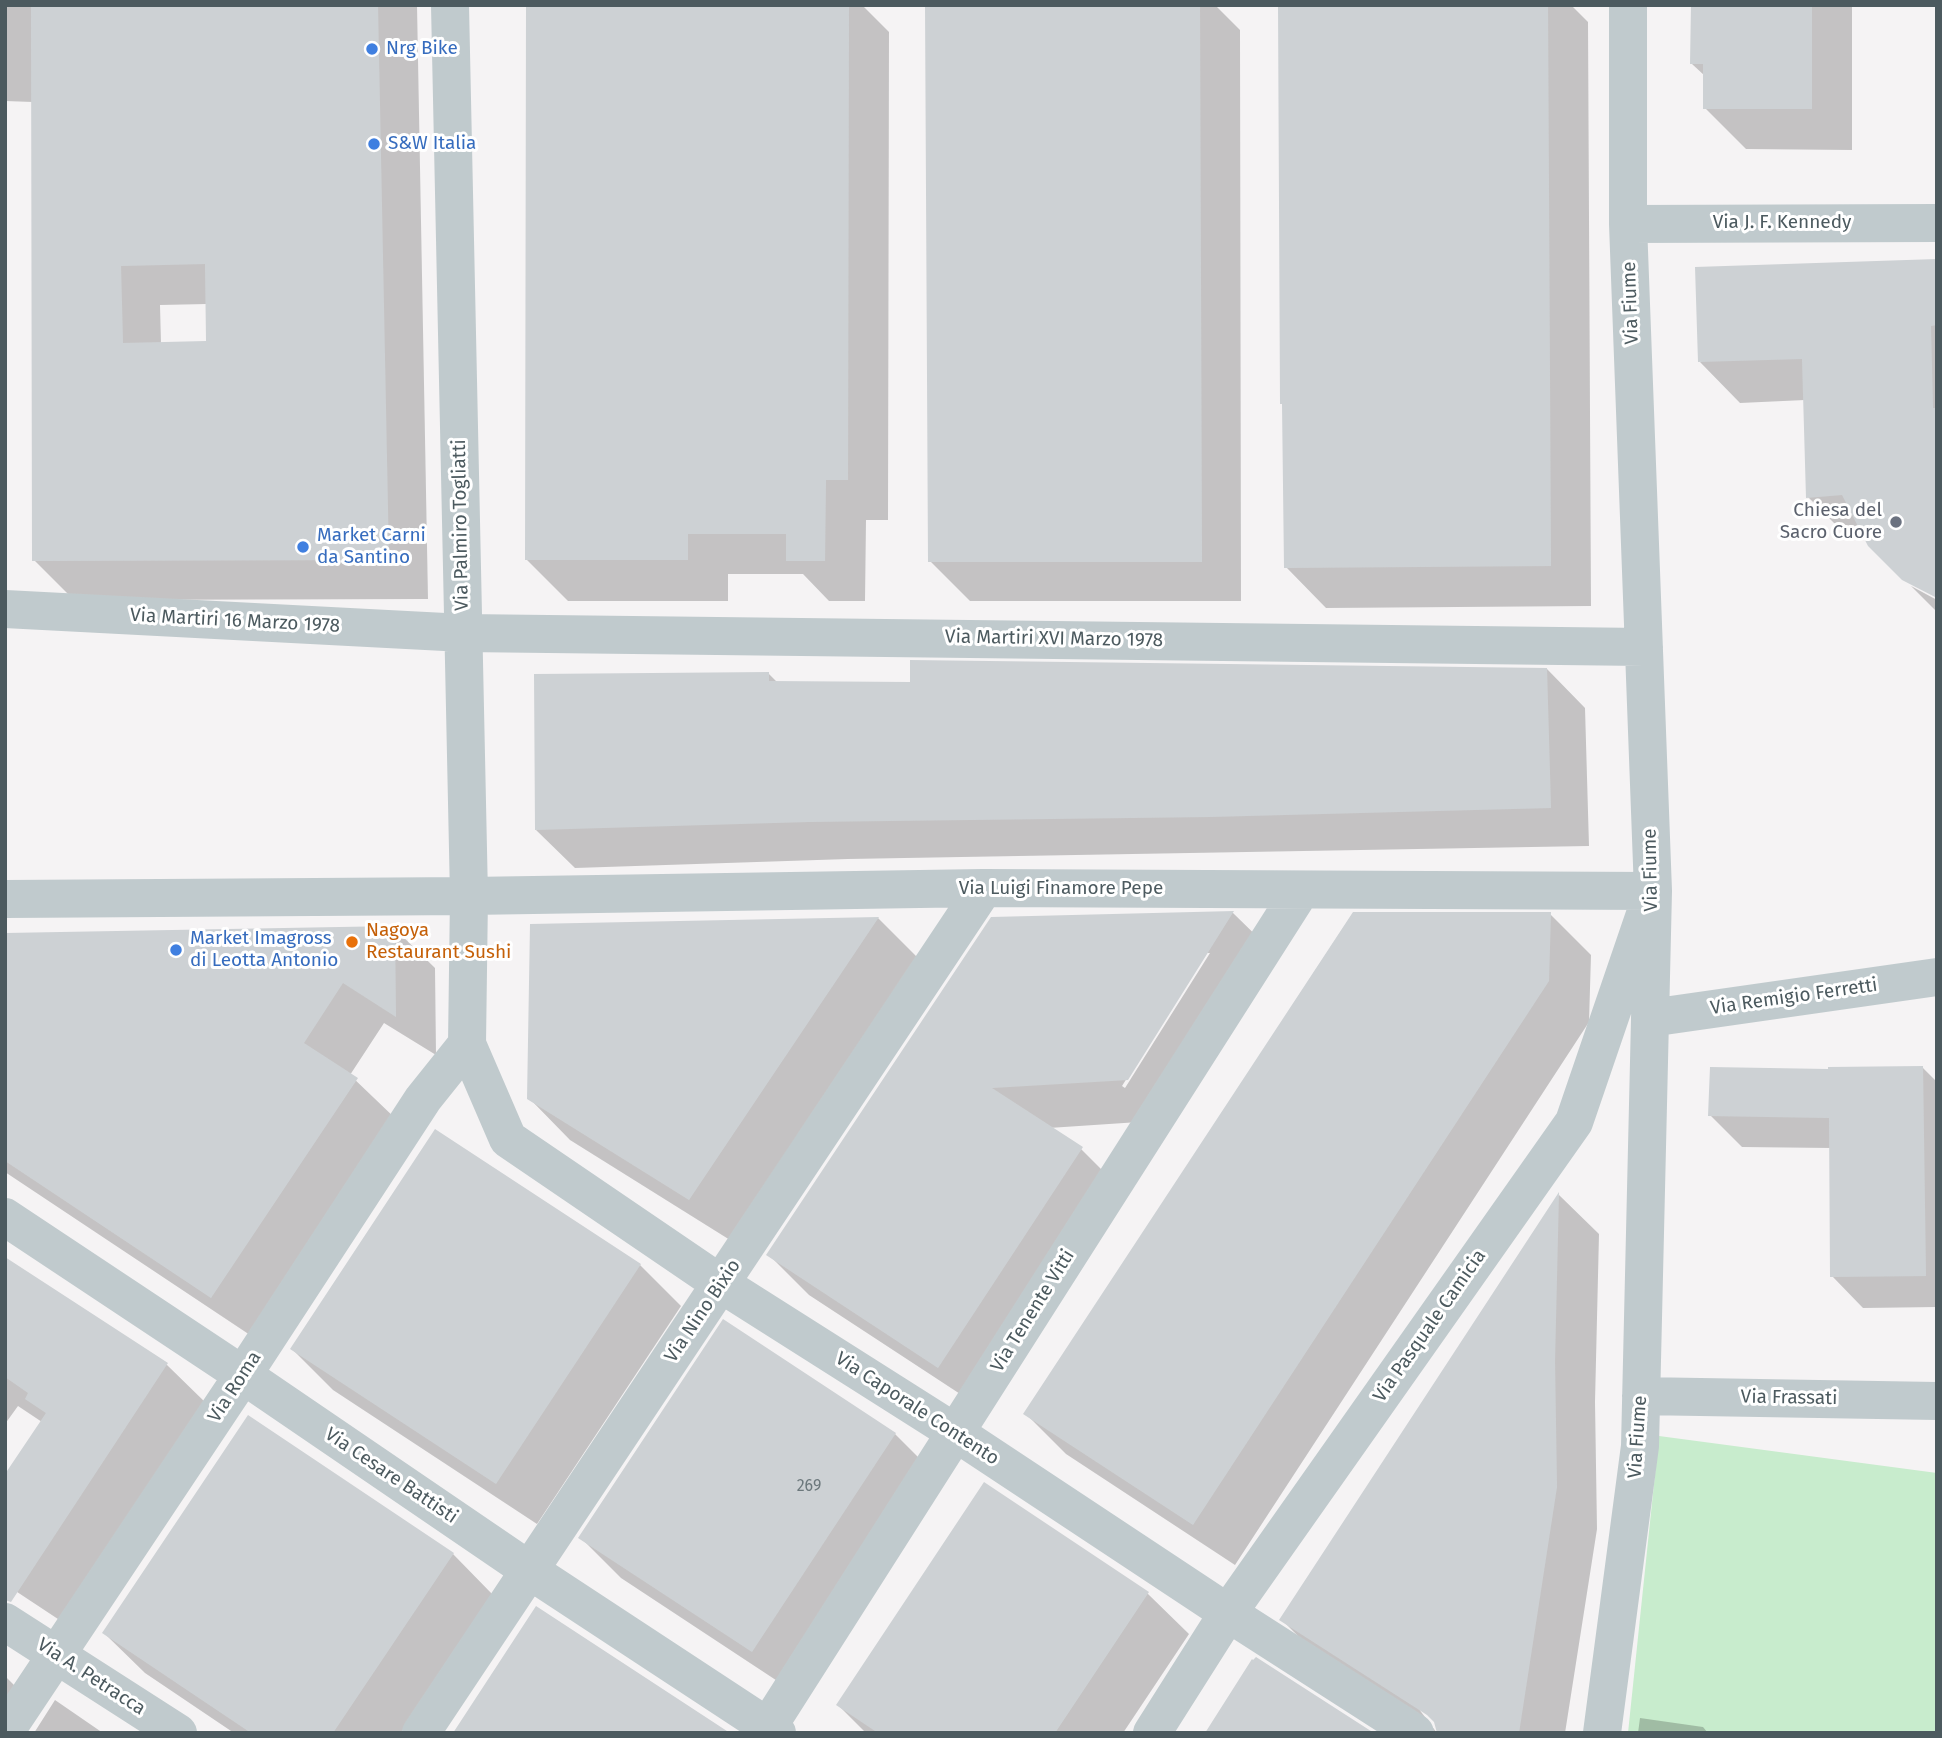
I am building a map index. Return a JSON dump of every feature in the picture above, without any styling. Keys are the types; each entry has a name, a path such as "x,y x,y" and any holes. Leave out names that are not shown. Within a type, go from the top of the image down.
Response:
{"street":[{"name":"Via Palmiro Togliatti","path":"450,5 469,896 467,1044"},
{"name":"Via Fiume","path":"1602,1733 1640,1446 1653,891 1628,224 1628,5"},
{"name":"Via J. F. Kennedy","path":"1628,224 1937,223"},
{"name":"Via Martiri 16 Marzo 1978","path":"5,609 464,633"},
{"name":"Via Martiri XVI Marzo 1978","path":"464,633 1644,647"},
{"name":"Via Luigi Finamore Pepe","path":"5,899 469,896 984,888 1653,891"},
{"name":"Via Nino Bixio","path":"421,1733 984,888"},
{"name":"Via Tenente Vitti","path":"770,1731 1301,890"},
{"name":"Via Pasquale Camicia","path":"1152,1733 1228,1613 1574,1122 1653,891"},
{"name":"Via Remigio Ferretti","path":"1650,1017 1937,977"},
{"name":"Via Caporale Contento","path":"467,1044 508,1139 721,1284 956,1433 1415,1733"},
{"name":"Via Roma","path":"5,1732 423,1099 467,1044"},
{"name":"Via Cesare Battisti","path":"5,1217 770,1731"},
{"name":"Via Frassati","path":"1641,1396 1937,1401"},
{"name":"Via A. Petracca","path":"5,1622 178,1733"}],"green space":[{"path":"1659,1436 1937,1473 1937,1733 1628,1733"}],"building":[{"path":"31,5 378,5 389,560 32,561","holes":["205,264 206,341 123,343 121,266"]},
{"path":"526,5 849,5 848,480 826,480 825,561 786,561 786,534 688,534 688,560 525,560"},
{"path":"925,5 1200,5 1202,562 928,562"},
{"path":"1278,5 1548,5 1551,566 1284,568 1280,404"},
{"path":"1691,5 1812,5 1812,109 1703,109 1703,64 1690,64"},
{"path":"1937,259 1937,325 1931,326 1933,408 1937,408 1937,598 1902,580 1868,546 1842,495 1806,498 1802,359 1698,362 1695,267"},
{"path":"910,660 1547,668 1551,808 535,830 534,674 769,672 769,681 910,682"},
{"path":"1234,911 1128,1080 992,1088 1083,1147 938,1368 766,1255 991,917"},
{"path":"1353,912 1551,912 1549,981 1193,1525 1023,1414"},
{"path":"879,917 689,1200 527,1099 530,924"},
{"path":"395,926 396,1017 343,983 304,1043 358,1078 211,1298 5,1161 5,933"},
{"path":"1923,1066 1926,1276 1830,1277 1829,1118 1708,1116 1710,1067 1828,1069"},
{"path":"435,1129 641,1264 496,1484 290,1349"},
{"path":"1559,1192 1555,1361 1557,1487 1519,1733 1437,1733 1434,1722 1427,1715 1279,1620"},
{"path":"5,1257 168,1363 11,1602 5,1600 5,1474 46,1413 25,1399 28,1393 5,1377"},
{"path":"723,1319 896,1433 752,1652 578,1538"},
{"path":"248,1415 454,1553 333,1733 251,1733 102,1633"},
{"path":"984,1482 1149,1592 1055,1733 878,1733 836,1705"},
{"path":"536,1606 730,1733 453,1733"},
{"path":"1256,1657 1374,1733 1205,1733 1252,1659"}],"place":[{"name":"Nrg Bike","path":"372,49"},
{"name":"S&W Italia","path":"374,144"},
{"name":"Chiesa del Sacro Cuore","path":"1896,522"},
{"name":"Market Carni da Santino","path":"303,547"},
{"name":"Nagoya Restaurant Sushi","path":"352,942"},
{"name":"Market Imagross di Leotta Antonio","path":"176,950"}]}
